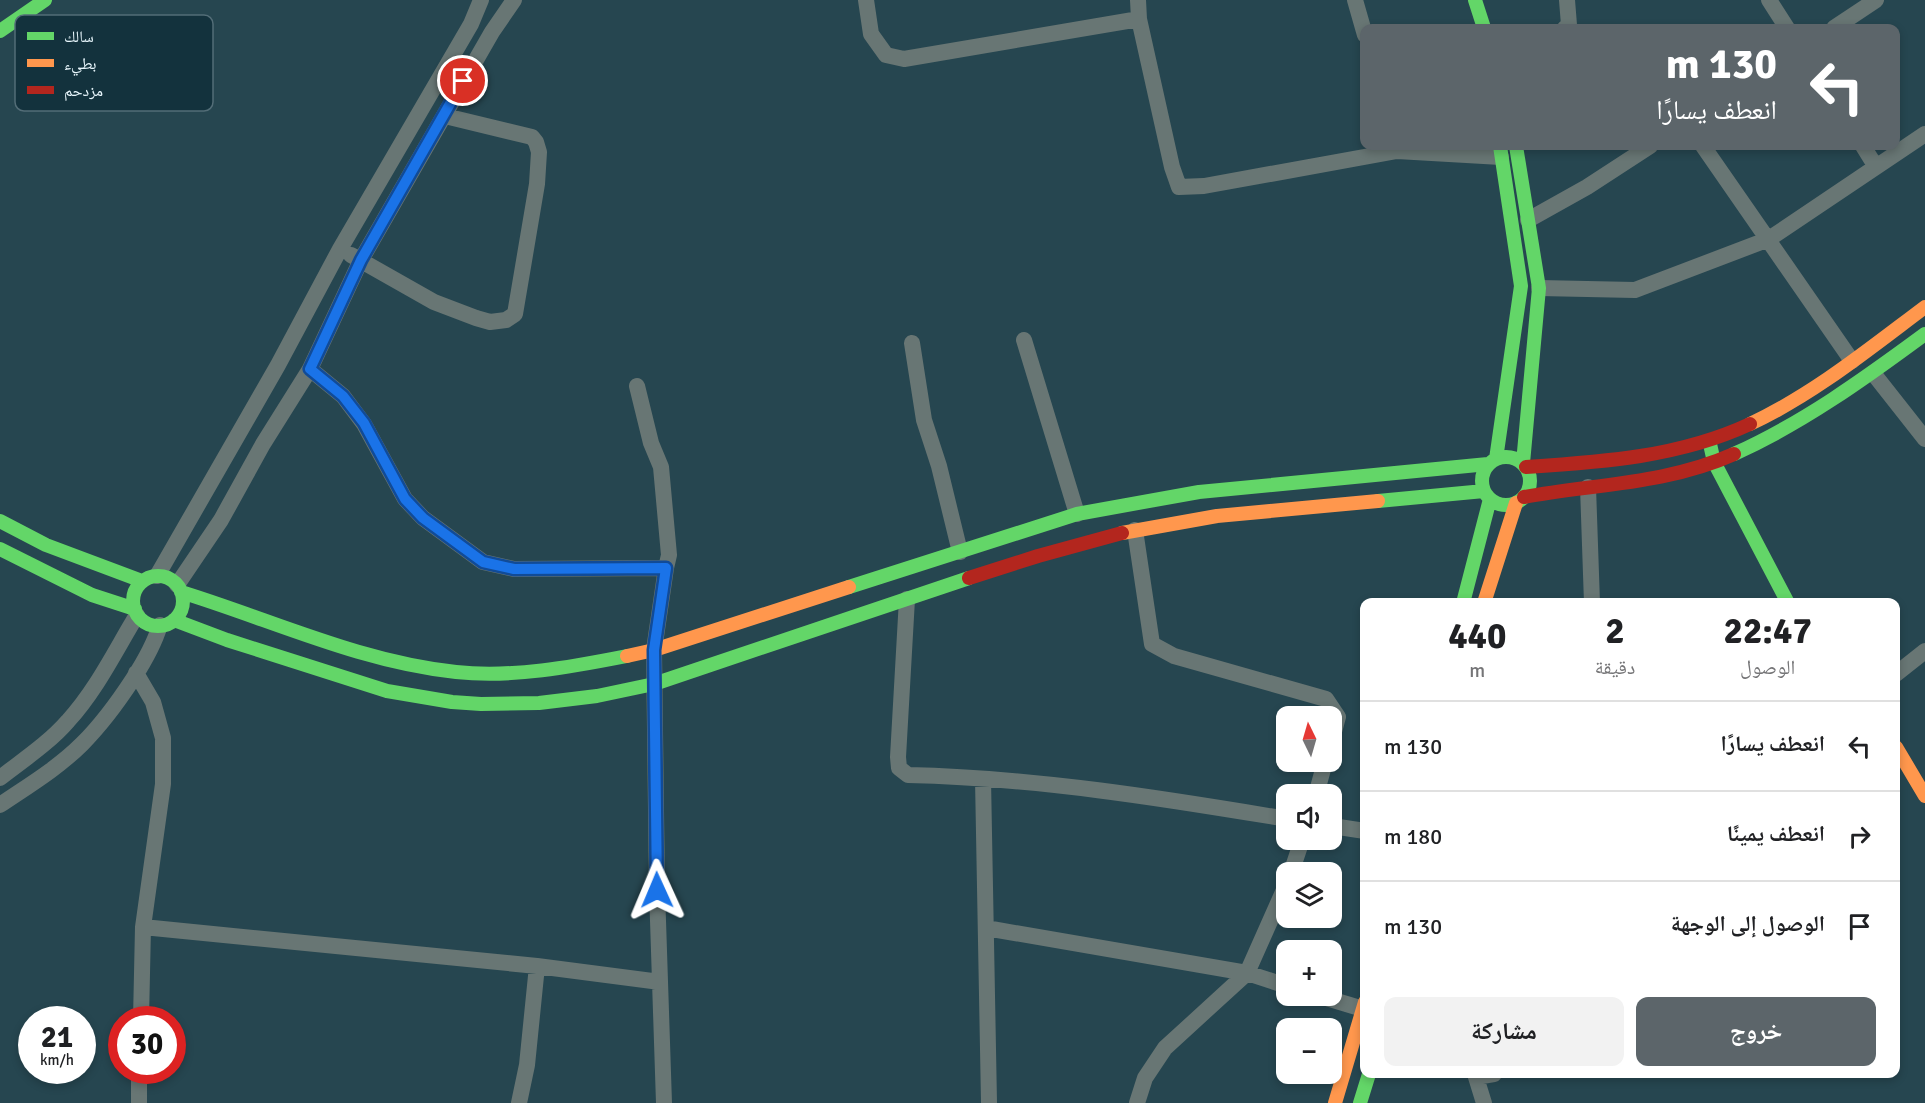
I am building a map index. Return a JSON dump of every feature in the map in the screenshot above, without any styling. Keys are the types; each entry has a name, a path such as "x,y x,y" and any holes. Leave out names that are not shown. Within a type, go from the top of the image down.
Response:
{"main road":[{"path":"23,15 45,0"},
{"path":"1475,0 1483,24"},
{"path":"0,31 15,21"},
{"path":"1486,598 1520,500 1530,482 1524,465 1539,288 1517,150"},
{"path":"1464,598 1487,495 1482,477 1492,462 1521,285 1500,151"},
{"path":"1506,184 1522,182"},
{"path":"0,521 46,545 150,579 168,578 179,589 356,652 412,665 457,672 531,672 589,664 654,650 1077,514 1199,492 1492,462 1505,457 1514,458 1524,465 1610,461 1659,453 1709,440 1772,412 1822,382 1925,307"},
{"path":"150,579 136,589 133,599 136,612 143,621 151,625 167,622 346,679 422,698 478,704 547,703 612,694 654,684 1038,556 1135,530 1217,516 1487,495 1498,504 1507,505 1520,500 1588,487 1671,476 1714,462 1761,442 1811,415 1925,334"},
{"path":"1709,440 1714,462 1785,598"},
{"path":"0,549 92,595 136,612"},
{"path":"167,622 182,607 179,589"},
{"path":"1900,754 1925,796"},
{"path":"1335,1103 1360,1019"},
{"path":"1360,1103 1368,1078"}],"street":[{"path":"150,579 273,375 340,249 471,24 481,0"},
{"path":"866,0 872,34 886,55 904,59 1139,19"},
{"path":"1138,0 1139,19 1172,167 1179,187 1203,186 1386,150"},
{"path":"1355,0 1362,24"},
{"path":"1567,0 1569,24"},
{"path":"1768,0 1784,24"},
{"path":"1840,24 1876,0"},
{"path":"179,589 263,444 310,369 361,260 445,116 507,2"},
{"path":"340,249 435,302 476,318 490,322 506,320 515,314 537,184 539,152 536,142 532,137 445,116"},
{"path":"1539,288 1635,290 1769,239 1925,134"},
{"path":"1465,150 1500,151"},
{"path":"1528,220 1587,187 1644,150"},
{"path":"1706,150 1852,361"},
{"path":"1865,150 1876,167"},
{"path":"1024,340 1077,514"},
{"path":"912,344 924,420 939,466 960,552"},
{"path":"310,369 343,396 364,423 405,499 423,518 483,562 514,569 666,568"},
{"path":"1873,372 1925,440"},
{"path":"637,387 651,443 661,467 669,555 654,650 664,1103"},
{"path":"1588,487 1592,598"},
{"path":"1135,530 1152,644 1174,656 1326,699 1331,706"},
{"path":"907,599 898,757 899,768 908,774 1146,795 1276,817"},
{"path":"0,778 68,722 108,666 136,612"},
{"path":"0,805 81,745 101,723 136,674 167,622"},
{"path":"1900,671 1925,651"},
{"path":"136,674 153,702 163,738 164,784 143,927 141,1006"},
{"path":"983,779 989,1103"},
{"path":"1342,828 1360,830"},
{"path":"1137,1103 1145,1078 1165,1048 1247,974 1276,908"},
{"path":"143,927 537,966 660,981"},
{"path":"986,928 1247,974 1276,983"},
{"path":"519,1103 527,1065 537,966"},
{"path":"1342,1001 1360,1005"},
{"path":"1476,1078 1484,1103"},
{"path":"139,1084 139,1103"}],"traffic: fast":[{"path":"23,15 45,0"},
{"path":"1475,0 1483,24"},
{"path":"0,31 15,21"},
{"path":"1496,459 1521,286 1501,150"},
{"path":"1517,150 1539,288 1523,463"},
{"path":"1734,454 1809,414 1856,384 1925,334"},
{"path":"1710,444 1714,462 1785,598"},
{"path":"1501,457 1511,457 1523,464 1530,476 1530,481 1530,486 1523,498 1511,505 1501,505 1486,494 1482,486 1482,476 1493,461 1501,457"},
{"path":"849,587 1077,514 1199,492 1488,464"},
{"path":"1378,501 1484,491"},
{"path":"1464,598 1490,499"},
{"path":"0,521 46,545 142,581"},
{"path":"0,549 92,595 135,609"},
{"path":"158,576 167,578 178,587 183,601 181,610 172,621 158,626 149,624 138,615 133,601 135,592 144,581 158,576"},
{"path":"174,620 227,640 387,691 452,702 539,703 597,696 654,684 969,578"},
{"path":"181,592 351,650 420,667 456,672 499,674 563,667 627,656"},
{"path":"1360,1103 1368,1078"}],"traffic: slow":[{"path":"1750,424 1819,385 1925,307"},
{"path":"1122,533 1217,516 1378,501"},
{"path":"1486,598 1516,503"},
{"path":"627,656 654,650 849,587"},
{"path":"1900,754 1925,796"},
{"path":"1335,1103 1360,1019"}],"traffic: jam":[{"path":"1526,467 1612,460 1668,451 1696,444 1750,424"},
{"path":"1524,497 1683,472 1734,454"},
{"path":"969,578 1122,533"}],"route":[{"path":"463,81 361,260 310,369 343,396 364,423 405,499 423,518 483,562 514,569 666,568 654,650 657,890"}]}
